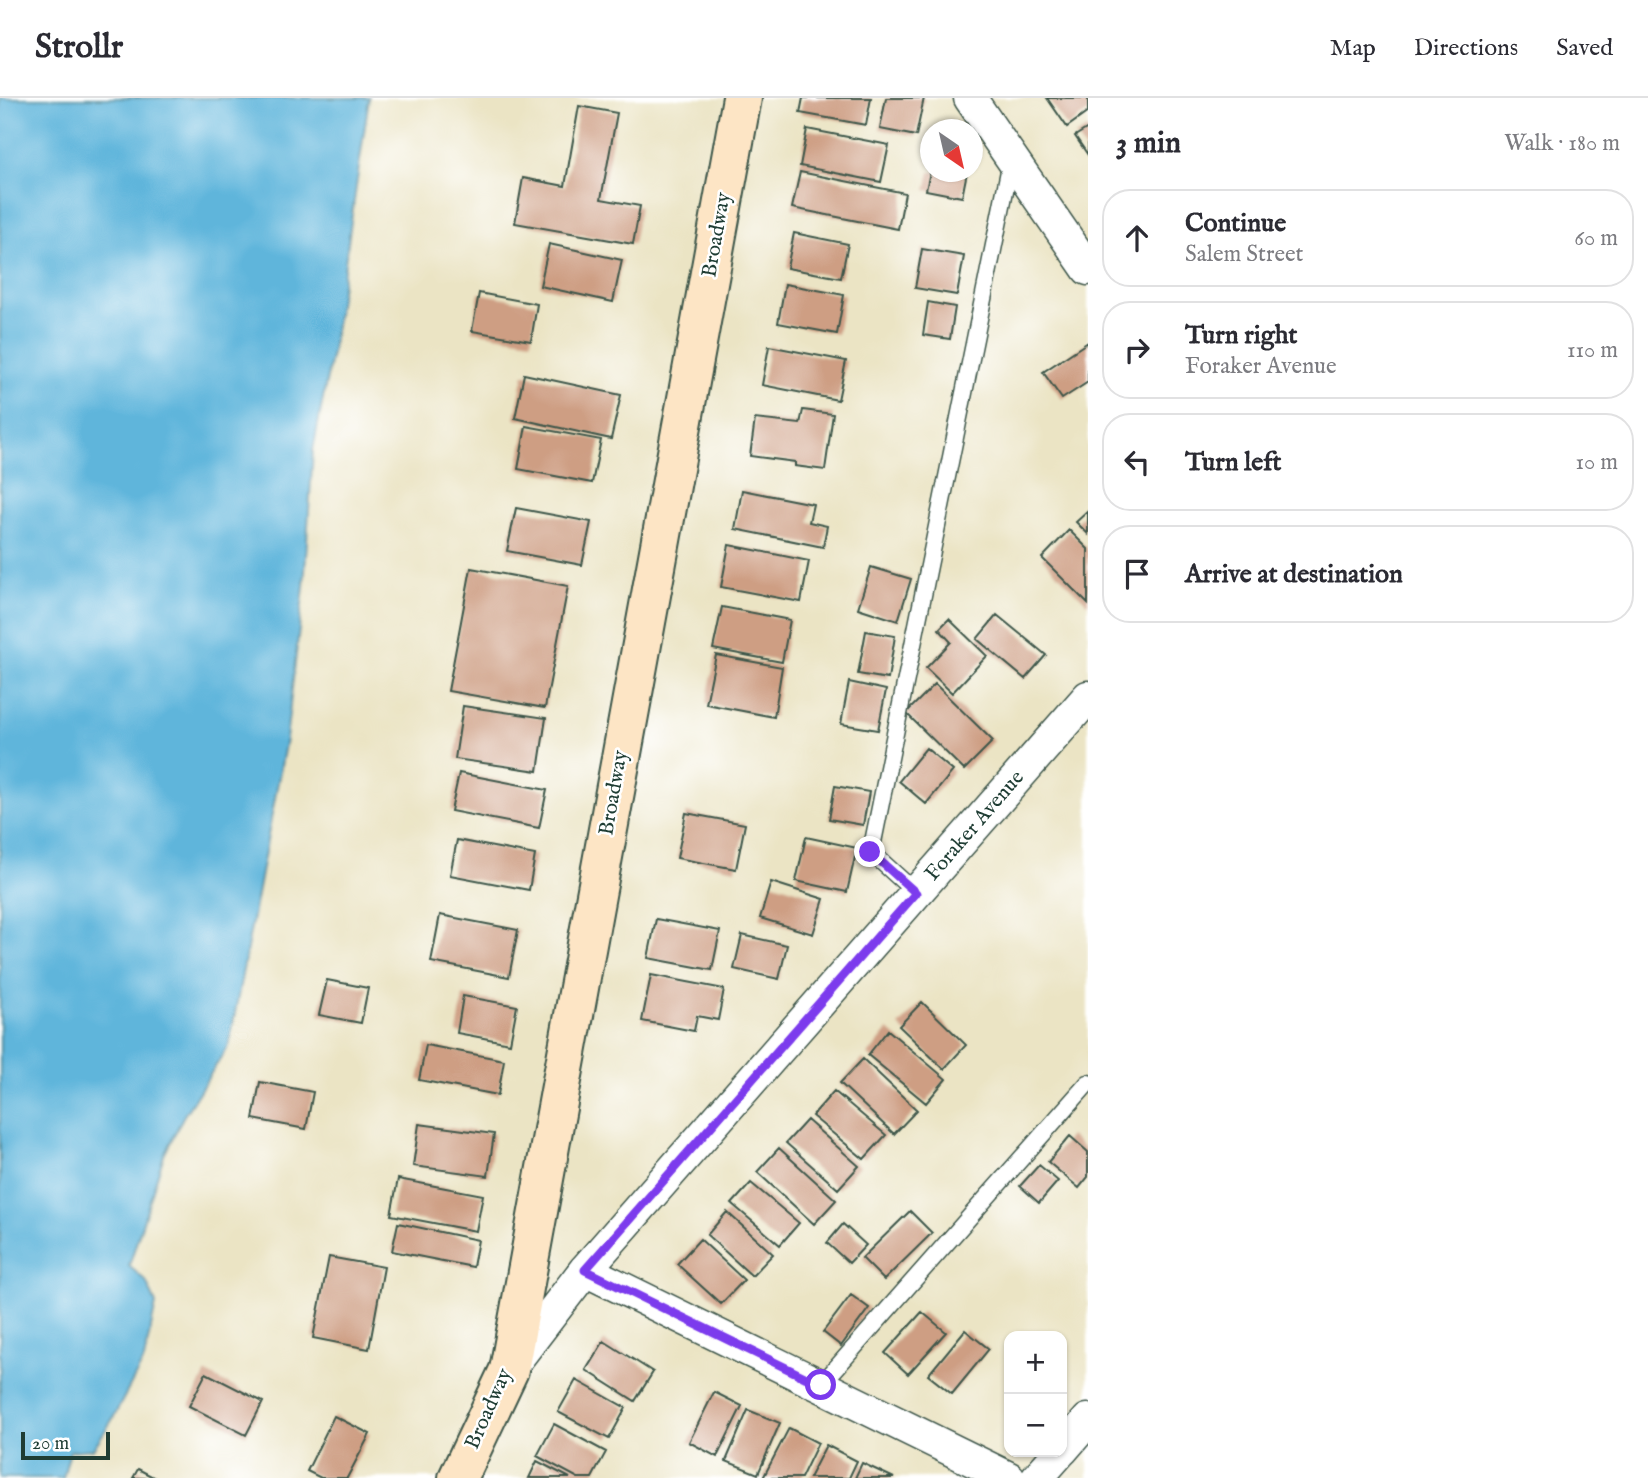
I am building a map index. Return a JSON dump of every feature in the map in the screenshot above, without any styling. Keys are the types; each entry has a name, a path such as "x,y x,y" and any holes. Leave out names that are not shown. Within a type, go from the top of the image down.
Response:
{"street":[{"name":"Broadway","path":"458,1478 509,1370 742,98"},
{"path":"970,98 1088,268"},
{"name":"Foraker Avenue","path":"509,1370 585,1270 1088,697"},
{"path":"585,1270 1009,1478"},
{"path":"1067,1444 1088,1420"},
{"path":"1037,1478 1056,1457"}],"lane":[{"path":"916,893 870,852 1011,159"},
{"path":"821,1385 1088,1083"}],"water":[{"path":"0,98 369,98 332,352 313,450 304,587 286,739 229,1045 183,1117 164,1155 129,1266 146,1281 156,1304 144,1360 93,1449 70,1451 63,1478 0,1478"}],"building":[{"path":"803,98 871,98 866,125 800,113"},
{"path":"886,98 924,98 916,136 880,129"},
{"path":"1047,98 1088,98 1088,112 1067,127"},
{"path":"579,106 617,113 601,199 640,206 633,244 515,223 523,178 565,186"},
{"path":"1088,128 1088,155 1075,136"},
{"path":"807,129 889,145 881,182 800,166"},
{"path":"800,172 905,193 898,229 792,208"},
{"path":"928,182 965,182 962,197 926,190"},
{"path":"794,233 848,244 841,278 787,268"},
{"path":"549,244 622,260 613,302 540,286"},
{"path":"922,249 964,256 957,295 915,288"},
{"path":"785,284 844,295 837,334 778,323"},
{"path":"479,293 537,304 531,341 472,331"},
{"path":"928,302 955,307 950,339 923,335"},
{"path":"1088,342 1088,382 1062,399 1043,372"},
{"path":"769,346 846,361 838,400 762,385"},
{"path":"524,374 621,395 611,439 515,418"},
{"path":"803,410 833,414 825,470 795,466 795,462 750,456 755,419 800,424"},
{"path":"526,426 601,440 592,483 518,469"},
{"path":"742,490 813,504 809,522 827,526 823,547 735,529"},
{"path":"516,508 591,522 582,565 507,551"},
{"path":"1088,511 1088,534 1076,522"},
{"path":"1069,530 1088,549 1088,604 1042,558"},
{"path":"729,545 809,561 801,602 721,587"},
{"path":"871,567 911,579 898,621 858,608"},
{"path":"471,568 568,586 545,708 448,691"},
{"path":"722,607 790,620 782,662 713,649"},
{"path":"997,615 1046,655 1025,679 977,639"},
{"path":"949,619 987,656 952,693 926,668 951,642 939,629"},
{"path":"866,631 895,636 888,679 858,674"},
{"path":"716,655 782,667 774,717 706,704"},
{"path":"849,682 886,690 878,730 841,724"},
{"path":"935,684 993,741 964,770 906,713"},
{"path":"463,706 546,718 538,771 455,759"},
{"path":"926,748 953,771 926,804 899,781"},
{"path":"459,773 547,790 539,828 451,811"},
{"path":"835,786 869,792 863,825 829,819"},
{"path":"686,813 745,824 736,869 677,858"},
{"path":"806,837 857,848 847,892 796,881"},
{"path":"457,840 535,855 529,890 450,875"},
{"path":"771,882 824,899 813,934 760,918"},
{"path":"440,915 518,930 509,977 431,962"},
{"path":"656,919 720,931 712,970 648,958"},
{"path":"742,935 787,945 779,979 734,969"},
{"path":"651,975 724,989 718,1020 697,1016 694,1031 642,1021"},
{"path":"327,980 368,988 361,1023 319,1015"},
{"path":"463,996 517,1006 510,1043 457,1033"},
{"path":"922,1002 966,1045 944,1069 899,1026"},
{"path":"888,1030 946,1079 926,1103 868,1055"},
{"path":"426,1045 504,1060 498,1095 419,1080"},
{"path":"863,1059 917,1110 894,1134 840,1083"},
{"path":"260,1082 313,1092 306,1129 253,1119"},
{"path":"834,1091 886,1135 864,1159 812,1116"},
{"path":"807,1120 859,1166 838,1189 786,1143"},
{"path":"419,1124 494,1134 488,1176 413,1166"},
{"path":"1070,1136 1088,1152 1088,1177 1079,1188 1048,1162"},
{"path":"779,1148 836,1200 814,1224 757,1172"},
{"path":"1039,1165 1058,1181 1039,1203 1020,1186"},
{"path":"398,1179 483,1195 476,1231 391,1215"},
{"path":"751,1183 799,1223 780,1245 732,1204"},
{"path":"910,1211 932,1233 884,1280 862,1258"},
{"path":"727,1212 773,1254 752,1276 707,1235"},
{"path":"398,1223 478,1240 473,1267 392,1251"},
{"path":"843,1224 866,1245 849,1263 827,1243"},
{"path":"700,1239 744,1280 721,1304 677,1264"},
{"path":"329,1257 384,1267 369,1349 313,1338"},
{"path":"851,1295 869,1308 841,1346 823,1332"},
{"path":"922,1312 946,1332 908,1374 885,1353"},
{"path":"965,1330 989,1349 952,1394 928,1375"},
{"path":"604,1341 653,1372 635,1401 586,1370"},
{"path":"206,1373 263,1402 246,1435 189,1406"},
{"path":"576,1380 626,1408 609,1439 558,1412"},
{"path":"714,1392 742,1406 717,1457 689,1442"},
{"path":"748,1410 780,1423 758,1474 726,1461"},
{"path":"334,1416 370,1434 347,1478 321,1478 307,1471"},
{"path":"554,1424 606,1452 592,1478 578,1478 537,1456"},
{"path":"789,1428 818,1443 801,1478 763,1478"},
{"path":"826,1445 857,1461 849,1478 809,1478"},
{"path":"537,1461 570,1478 529,1478"},
{"path":"862,1463 894,1478 855,1478"},
{"path":"138,1469 155,1478 133,1478"}],"route":[{"path":"821,1385 585,1270 916,893 870,852"}]}
